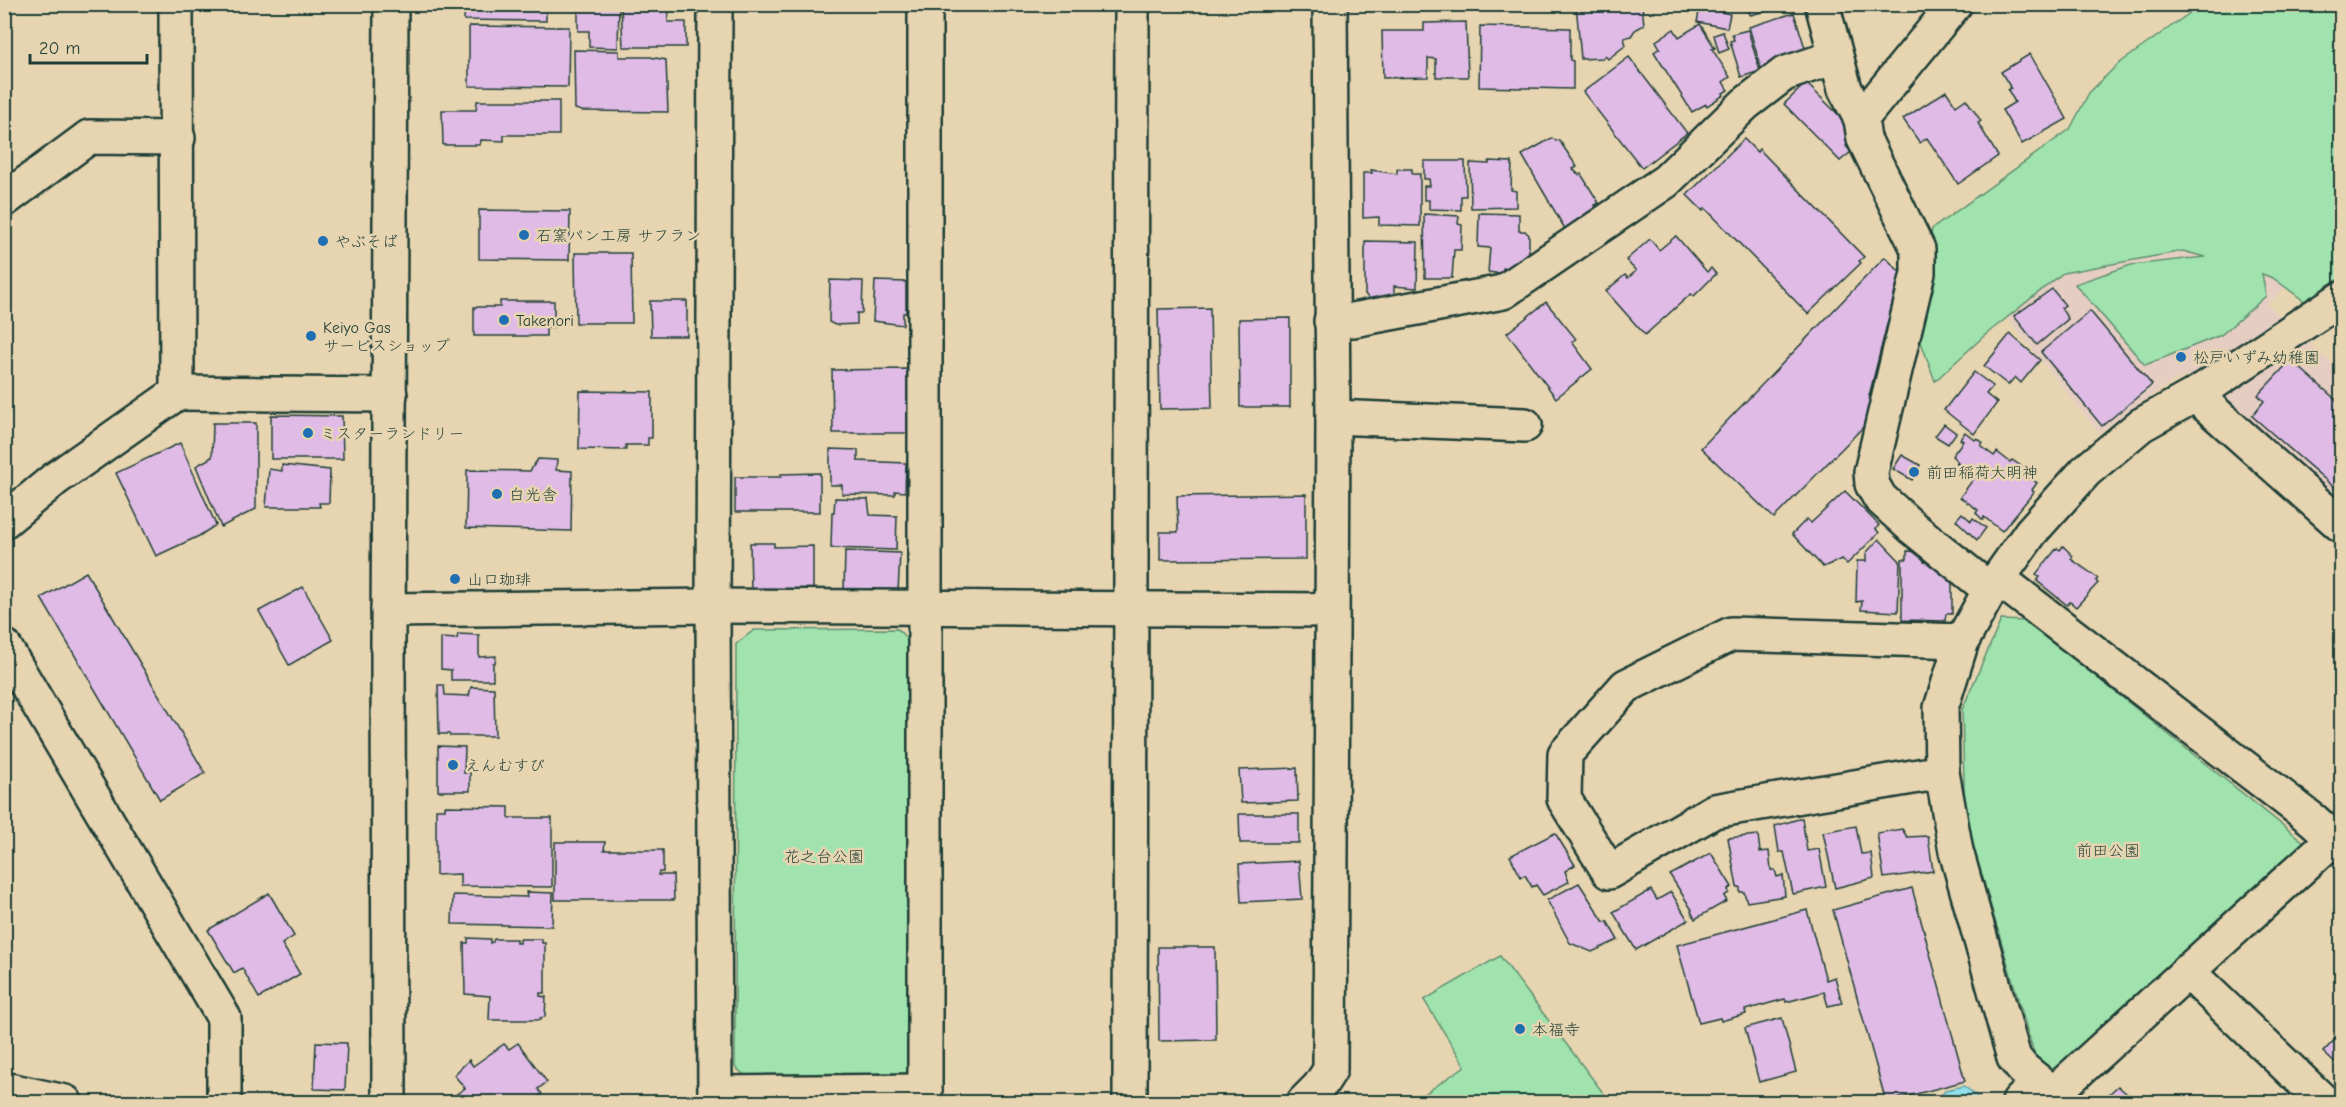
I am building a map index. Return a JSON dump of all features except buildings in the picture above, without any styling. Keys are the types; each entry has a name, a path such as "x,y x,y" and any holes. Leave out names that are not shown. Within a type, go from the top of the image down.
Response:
{"street":[{"path":"176,4 177,393"},
{"path":"389,1102 388,610 391,4"},
{"path":"715,4 713,606 715,1098 925,1097 925,4"},
{"path":"1130,1102 1132,4"},
{"path":"1320,1097 1330,1070 1333,417 1330,4"},
{"path":"1822,4 1845,89 1861,119 1864,140 1918,249 1918,273 1871,472 1872,484 1880,498 1912,528 1994,585 2339,838 2044,1095 2014,1058 1956,852 1942,772 1941,708 1962,641 1994,585 2031,532 2086,471 2141,424 2195,395 2342,298"},
{"path":"1861,119 1955,4"},
{"path":"1331,321 1353,320 1503,292 1666,181 1744,104 1784,74 1835,57"},
{"path":"4,200 89,137 177,138"},
{"path":"4,521 55,479 177,393 390,395"},
{"path":"2195,395 2342,526"},
{"path":"1333,417 1525,425"},
{"path":"388,610 713,606 1331,610"},
{"path":"1942,772 1714,811 1609,872 1564,799 1565,754 1626,686 1731,634 1962,641"},
{"path":"4,646 224,1018 224,1102"},
{"path":"2187,971 2324,1102"},
{"path":"4,1089 65,1102"}],"shaded area":[{"name":"松戸いずみ幼稚園","path":"2228,238 2309,267 2267,304 2341,373 2341,502 2193,374 2171,382 2099,433 1999,308 2047,268"}],"green space":[{"path":"2201,5 2341,5 2341,279 2307,303 2273,278 2262,274 2266,296 2221,335 2145,365 2075,284 2131,265 2205,257 2183,251 2063,273 1984,336 1935,381 1917,331 1932,229 2070,129 2089,93 2117,65"},
{"name":"前田公園","path":"2001,620 2026,621 2305,843 2057,1072 2036,1060 1965,818 1962,710"},
{"name":"花之台公園","path":"898,629 913,646 913,1067 900,1084 756,1085 735,1067 736,644 754,630"},
{"name":"本福寺","path":"1500,956 1610,1102 1413,1102 1465,1066 1424,1000"}],"water":[{"path":"1964,1086 1984,1102 1935,1102 1946,1090"}],"place":[{"name":"石窯パン工房 サフラン","path":"524,235"},
{"name":"やぶそば","path":"323,241"},
{"name":"Takenori","path":"504,320"},
{"name":"Keiyo Gas サービスショップ","path":"311,336"},
{"name":"松戸いずみ幼稚園","path":"2181,357"},
{"name":"ミスターランドリー","path":"308,433"},
{"name":"前田稲荷大明神","path":"1914,472"},
{"name":"白光舎","path":"497,494"},
{"name":"山口珈琲","path":"455,579"},
{"name":"えんむすび","path":"453,765"},
{"name":"本福寺","path":"1520,1029"}]}
